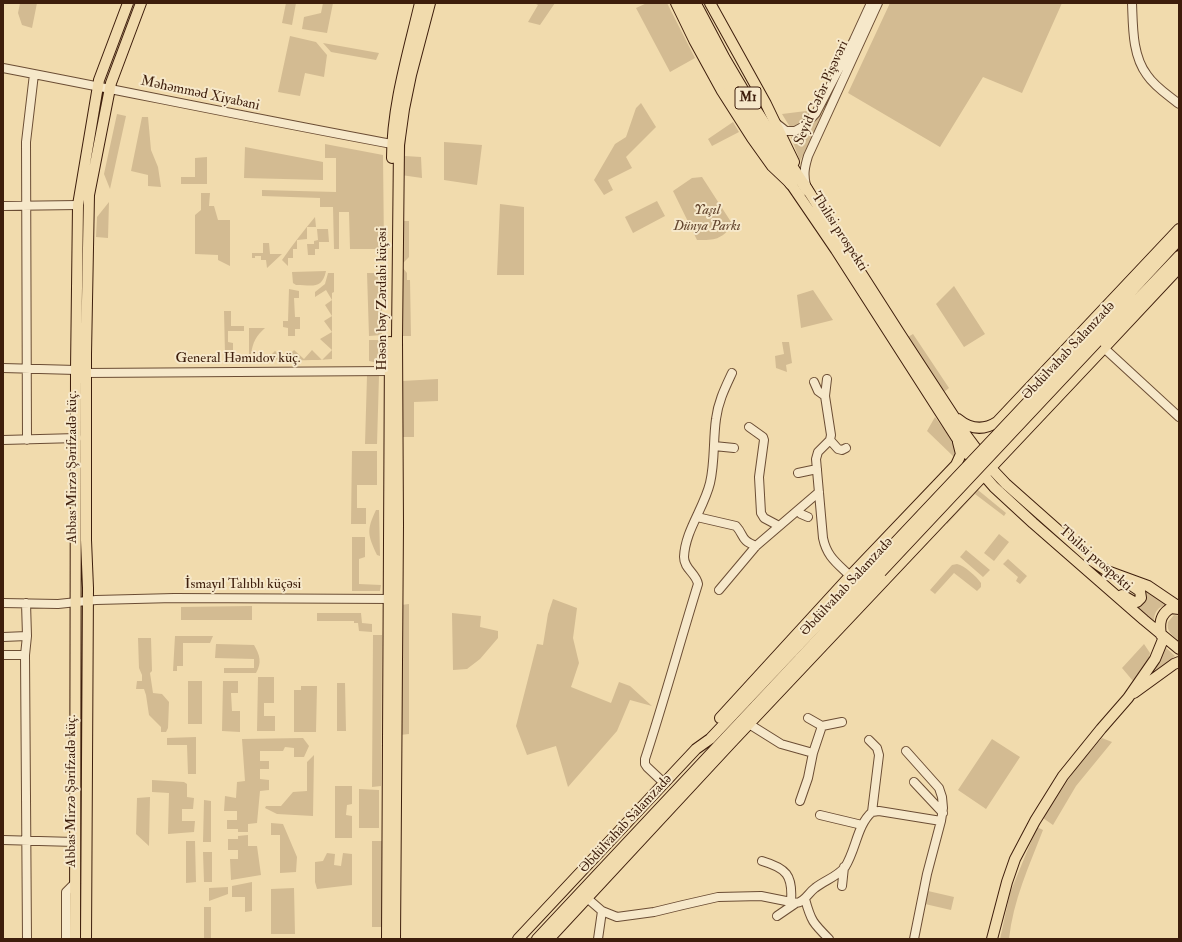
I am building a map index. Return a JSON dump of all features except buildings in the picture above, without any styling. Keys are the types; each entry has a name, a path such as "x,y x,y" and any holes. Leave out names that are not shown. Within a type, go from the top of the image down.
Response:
{"highway":[{"name":"M1","path":"685,3 714,61 791,184"},
{"name":"M1","path":"695,3 744,92 809,193"}],"main road":[{"name":"Abbas Mirzə Şərifzadə küç.","path":"86,939 88,600 82,393 76,370 78,205 97,86 128,3"},
{"name":"Abbas Mirzə Şərifzadə küç.","path":"75,939 77,438 82,393 86,373 88,206 92,178 110,89 141,3"},
{"name":"Həsən bəy Zərdabi küçəsi","path":"393,443 390,371 392,144 399,94 420,3"},
{"name":"Həsən bəy Zərdabi küçəsi","path":"393,599 393,443 397,331 399,145 411,75 430,3"},
{"name":"Tbilisi prospekti","path":"676,3 694,40 729,103 772,166 791,184 836,250 956,437 987,471"},
{"name":"Tbilisi prospekti","path":"710,3 775,122 809,193 953,415 987,471"},
{"name":"Əbdülvahab Salamzadə","path":"953,415 968,426 981,428 992,425 1179,229"},
{"name":"Əbdülvahab Salamzadə","path":"549,939 1024,432 1179,240"},
{"name":"Əbdülvahab Salamzadə","path":"518,939 696,749 710,738 878,568 1179,256"},
{"name":"Əbdülvahab Salamzadə","path":"1097,342 1179,268"},
{"path":"1006,412 1001,423 1004,434 1012,437 1024,432"},
{"name":"Əbdülvahab Salamzadə","path":"696,749 704,735 850,576 934,489 956,464 961,454 956,437"},
{"path":"987,471 998,483"},
{"path":"934,489 945,483 954,487 958,496 954,507"},
{"name":"Tbilisi prospekti","path":"998,483 1033,523 1179,649"},
{"name":"Tbilisi prospekti","path":"998,483 1087,557 1107,571 1148,586 1179,608"},
{"path":"1033,523 1049,534 1098,576 1129,600 1134,602 1140,600 1141,594 1139,590 1107,571"},
{"name":"Əbdülvahab Salamzadə","path":"537,939 878,568"},
{"path":"387,939 393,599"},
{"path":"393,599 395,939"},
{"path":"1138,688 1155,659 1163,636 1160,625 1162,616 1171,608 1179,608"},
{"path":"992,939 1007,882 1015,859 1034,821 1062,776 1096,734 1138,688 1179,662"},
{"path":"76,743 86,743"}],"street":[{"name":"Seyid Cəfər Pişəvəri","path":"809,193 804,177 805,164 835,85 871,3"},
{"name":"Seyid Cəfər Pişəvəri","path":"775,122 786,131 790,132 799,129 816,113 835,85 878,3"},
{"path":"1132,3 1137,53 1141,64 1153,83 1179,104"},
{"name":"Məhəmməd Xiyabani","path":"3,68 268,121 392,144"},
{"path":"28,440 26,142 34,74"},
{"path":"3,206 78,205"},
{"name":"Əbdülvahab Salamzadə","path":"1097,342 1179,417"},
{"path":"3,368 76,370"},
{"name":"General Həmidov küç.","path":"86,373 390,371"},
{"path":"664,783 647,767 645,764 645,759 662,709 680,642 698,584 695,576 687,566 684,557 689,534 710,483 716,418 719,403 732,373"},
{"path":"828,379 825,396 831,435 830,440 818,452 816,459 823,538 829,555 850,576"},
{"path":"814,382 818,391 825,396"},
{"path":"749,427 764,440 759,477 762,514 764,518 779,526"},
{"path":"3,440 77,438"},
{"path":"830,440 838,449 842,450 846,448"},
{"path":"714,446 734,448"},
{"path":"798,473 817,469"},
{"path":"719,590 756,546 819,492"},
{"path":"798,510 801,514 808,517"},
{"path":"697,517 736,526 744,539 756,546"},
{"name":"İsmayıl Talıblı küçəsi","path":"3,603 58,604 76,607 88,600 182,598 393,599"},
{"path":"26,603 27,939"},
{"path":"3,637 27,636"},
{"path":"3,655 25,655"},
{"path":"808,718 822,726 842,722"},
{"path":"749,724 781,744 813,753"},
{"path":"800,801 808,778 813,753 822,726"},
{"path":"869,740 877,748 879,755 872,812"},
{"path":"906,751 939,788 942,796 942,817 927,874 914,939"},
{"path":"914,782 942,817"},
{"path":"587,898 602,911 617,917 640,915 718,897 761,896 801,902 817,886 837,875 844,868 853,852 862,825 867,816 872,812 879,811 942,817"},
{"path":"820,815 862,825"},
{"path":"3,840 75,842"},
{"path":"762,861 777,866 787,876 793,902"},
{"path":"842,886 844,868"},
{"path":"66,939 66,892 75,883"},
{"path":"805,899 811,919 829,939"},
{"path":"777,916 793,902"},
{"path":"598,939 602,911"}],"green space":[{"path":"20,3 37,3 32,28 22,25 18,13"},
{"path":"286,3 296,3 292,25 282,23"},
{"path":"323,3 333,3 327,33 302,29 304,17 321,13"},
{"path":"534,3 555,3 540,25 528,22 538,5"},
{"path":"647,3 667,3 695,58 670,72 636,8"},
{"path":"890,3 1062,3 1022,93 983,77 940,147 848,93"},
{"path":"290,36 316,42 327,55 324,77 305,73 300,96 278,92"},
{"path":"323,43 379,53 376,60 331,52"},
{"path":"641,103 656,127 626,157 632,168 608,180 613,190 604,195 594,180 615,144 626,137 636,108"},
{"path":"814,110 795,126 790,127 782,114"},
{"path":"822,113 817,127 800,161 791,137 801,132"},
{"path":"117,114 126,116 110,189 104,174"},
{"path":"142,117 148,117 151,150 158,167 161,187 148,186 148,175 131,171"},
{"path":"733,122 739,132 712,146 708,139"},
{"path":"403,138 406,139 405,156 421,157 422,178 401,175"},
{"path":"444,142 482,145 477,185 444,180"},
{"path":"325,144 383,155 384,249 350,249 349,212 339,212 339,249 334,249 333,207 320,207 320,198 262,196 262,190 336,192 336,158 325,158"},
{"path":"245,147 323,162 323,180 244,178"},
{"path":"207,157 207,184 181,184 181,177 195,177 195,158"},
{"name":"Yaşıl Dünya Parkı","path":"702,177 733,225 725,234 709,240 697,240 673,191 692,178"},
{"path":"201,193 210,193 209,206 214,206 218,220 230,220 230,266 218,260 218,255 195,254 195,215 201,210"},
{"path":"657,201 665,216 633,233 625,217"},
{"path":"109,202 108,238 96,237 97,217"},
{"path":"500,204 524,207 524,275 497,275"},
{"path":"315,217 316,227 307,227 307,239 297,240 297,249 293,249 293,258 288,258 288,266 282,260 298,238"},
{"path":"402,221 409,221 409,257 403,263"},
{"path":"317,229 328,229 329,242 319,242 319,249 315,249 315,255 308,255 307,244 314,244 314,241 318,240"},
{"path":"263,243 269,243 270,254 282,254 267,268 266,260 261,260 261,256 255,256 255,258 252,258 252,253 263,253"},
{"path":"402,267 407,273 407,280 410,280 411,336 401,336"},
{"path":"326,271 322,281 319,284 311,286 296,285 293,283 292,272"},
{"path":"328,273 334,273 334,292 332,293 332,300 326,290 315,297 315,292 325,284"},
{"path":"367,273 382,273 382,335 369,336"},
{"path":"954,286 985,334 964,347 936,304"},
{"path":"289,289 299,291 299,298 294,298 295,317 300,317 300,329 295,329 295,336 288,336 288,328 283,327 283,321 288,321"},
{"path":"813,290 833,320 801,328 797,295"},
{"path":"332,300 332,316 325,305"},
{"path":"224,311 231,311 231,326 244,326 244,331 228,331 228,342 233,343 233,363 229,364 229,355 225,354"},
{"path":"332,316 332,332 324,321"},
{"path":"249,328 265,328 255,340 251,354 249,354"},
{"path":"332,332 332,350 320,339"},
{"path":"913,334 949,388 944,392 908,337"},
{"path":"369,340 383,340 383,357 379,363 369,361"},
{"path":"782,342 789,342 792,363 786,365 787,372 776,368 775,356 784,354"},
{"path":"294,350 304,359 312,350 322,360 267,359 275,351 285,359"},
{"path":"332,350 332,359 322,360"},
{"path":"367,376 379,376 377,444 365,444"},
{"path":"438,379 438,401 414,402 414,437 402,437 402,381"},
{"path":"935,417 952,441 955,452 954,457 927,431"},
{"path":"352,451 377,451 377,485 357,485 357,508 366,508 366,524 351,524"},
{"path":"975,489 1006,513 1004,516 975,494 947,524 945,521"},
{"path":"940,500 942,501 532,939 529,939"},
{"path":"376,510 379,510 380,556 377,555 369,533"},
{"path":"999,534 1009,542 994,561 984,553"},
{"path":"352,537 365,537 365,557 359,559 359,584 381,585 380,591 352,591"},
{"path":"966,550 990,570 983,577 960,557"},
{"path":"1008,559 1027,576 1020,584 1016,581 1018,577 1003,564"},
{"path":"957,564 970,572 981,583 981,587 977,591 954,573 935,594 930,590 952,565"},
{"path":"1142,588 1167,604 1157,610 1154,621 1133,605"},
{"path":"553,599 577,608 573,638 579,663 571,687 611,703 619,682 630,686 652,706 630,700 617,731 568,787 556,746 527,755 516,726 537,644 543,645 548,614"},
{"path":"409,604 409,734 400,735 401,605"},
{"path":"252,606 252,620 181,620 181,607"},
{"path":"317,613 361,613 362,623 372,624 372,632 359,631 358,623 354,623 354,621 317,621"},
{"path":"452,613 481,616 480,627 498,631 498,638 480,659 467,669 453,670"},
{"path":"1174,615 1179,616 1179,641 1170,633 1168,628 1168,622"},
{"path":"373,635 382,635 381,786 372,787"},
{"path":"175,636 213,636 210,643 183,643 183,666 177,666 177,671 173,671"},
{"path":"138,638 151,638 152,671 150,673 153,693 162,694 169,702 168,728 166,732 161,732 161,727 149,715 144,689 136,689 137,681 142,681 142,675 139,668"},
{"path":"216,644 254,645 260,659 256,673 224,673 224,668 254,668 254,659 215,658"},
{"path":"1144,644 1150,653 1149,658 1133,681 1122,668"},
{"path":"1165,647 1175,656 1147,679"},
{"path":"258,677 274,677 274,703 264,703 264,716 275,716 275,731 257,731"},
{"path":"188,681 202,681 202,724 188,724"},
{"path":"223,681 238,681 238,693 231,693 232,711 240,711 240,732 222,731"},
{"path":"337,683 345,683 346,731 337,731"},
{"path":"301,686 317,686 316,732 294,732 294,690 301,690"},
{"path":"196,737 196,774 188,774 187,745 167,745 167,738"},
{"path":"303,738 309,746 304,757 294,757 294,748 285,747 283,751 260,751 260,761 269,761 269,769 260,769 260,779 269,780 269,790 260,791 257,823 248,824 248,832 238,832 238,829 227,829 227,820 237,820 237,811 224,811 225,796 236,798 237,782 245,781 242,739"},
{"path":"1102,738 1112,742 1076,786 1053,825 1043,818 1076,768"},
{"path":"992,739 1020,757 986,809 958,790"},
{"path":"314,755 313,816 277,814 265,808 266,806 281,806 293,792 307,791 307,762"},
{"path":"152,780 184,782 187,784 187,797 194,798 193,809 182,809 182,821 195,821 194,832 168,834 169,793 152,792"},
{"path":"335,786 352,786 352,804 347,805 346,815 352,816 352,838 335,838"},
{"path":"359,789 379,790 379,828 359,828"},
{"path":"150,797 149,846 136,834 137,798"},
{"path":"204,800 211,801 211,842 203,842"},
{"path":"271,823 283,824 297,857 296,872 280,873 280,835 271,835"},
{"path":"1037,827 1043,830 1018,897 1009,939 1000,939 1010,893"},
{"path":"248,835 248,846 257,846 261,875 231,880 230,859 238,859 238,850 228,850 228,839 238,839 238,836"},
{"path":"186,841 195,841 196,882 186,883"},
{"path":"372,841 382,841 382,927 372,927"},
{"path":"203,852 212,852 212,882 204,882"},
{"path":"327,853 335,854 334,865 341,866 343,853 352,854 352,885 317,889 315,882 315,862 323,861"},
{"path":"252,882 252,911 245,912 245,897 232,897 232,886"},
{"path":"228,887 228,894 209,901 209,888"},
{"path":"294,888 295,934 271,934 271,889"},
{"path":"928,891 954,897 951,910 925,904"},
{"path":"204,907 211,907 211,939 204,939"}]}
